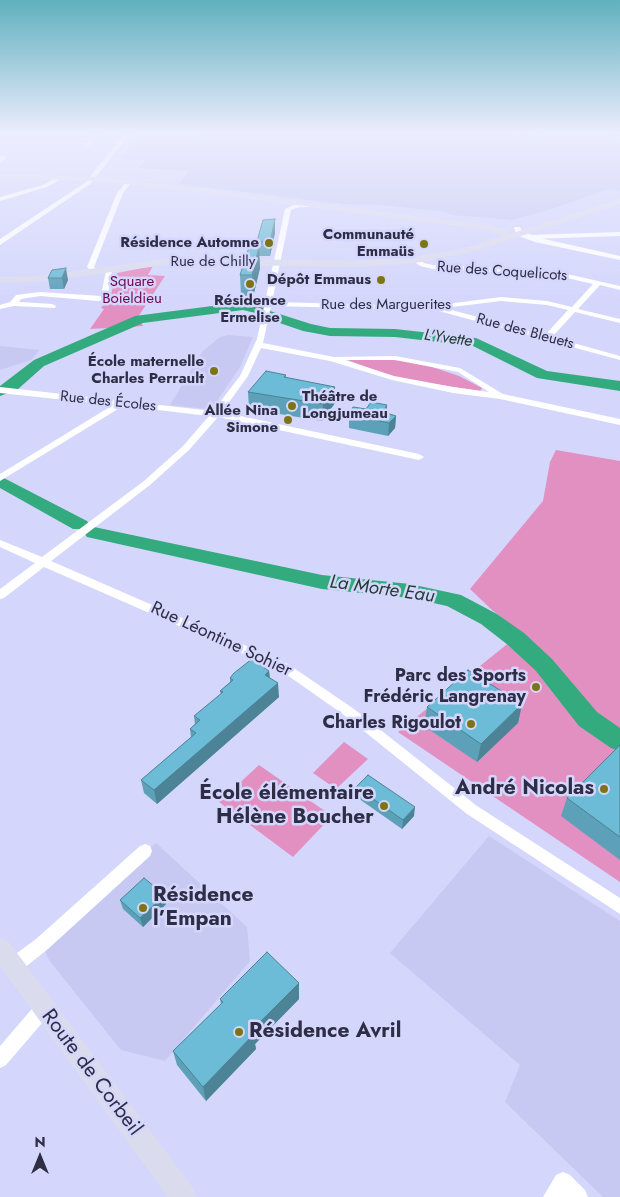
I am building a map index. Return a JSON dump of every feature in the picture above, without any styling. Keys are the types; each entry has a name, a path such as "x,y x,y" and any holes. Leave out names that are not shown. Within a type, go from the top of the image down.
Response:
{"main road":[{"path":"186,190 518,231"},
{"name":"Rue de Chilly","path":"0,280 37,279 95,272 109,273 172,261 356,264 415,260 456,253 518,231 620,199"},
{"path":"429,220 498,230 508,236"},
{"name":"Route de Corbeil","path":"6,958 184,1197"}],"street":[{"path":"0,199 32,190"},
{"path":"0,242 76,190"},
{"path":"95,272 90,267 123,190"},
{"path":"0,595 161,471 216,414 244,376 259,344 288,209 293,206 315,205"},
{"path":"518,231 528,237 620,258"},
{"path":"528,237 620,234"},
{"name":"Rue des Coquelicots","path":"415,260 427,266 554,273 620,288"},
{"path":"13,304 19,297 40,294 98,300 104,298 109,273"},
{"path":"547,338 598,283"},
{"name":"Rue des Marguerites","path":"268,304 431,308 501,299 547,303 620,321"},
{"path":"0,307 13,304 52,306"},
{"name":"Rue des Bleuets","path":"431,308 620,358"},
{"path":"259,344 332,358 392,378 453,390 500,396 620,422"},
{"path":"332,358 378,357 427,362 460,370 500,396"},
{"name":"Rue des Écoles","path":"0,390 216,414 267,423 419,456"},
{"path":"0,478 121,404"},
{"name":"Rue Léontine Sohier","path":"0,543 284,666 349,712 472,810 620,907"},
{"path":"6,958 42,944 145,851"},
{"path":"0,1059 43,1009"},
{"path":"553,1197 563,1182 578,1197"}],"shaded area":[{"path":"227,190 607,190 552,209 512,220 452,215 441,211 379,205 342,204"},
{"name":"École maternelle Charles Perrault","path":"228,335 253,337 240,367 213,407 206,409 170,405 202,352 220,337"},
{"path":"0,346 40,350 31,360 0,370"},
{"path":"489,836 620,921 620,1197 603,1197 505,1102 520,1065 390,953"},
{"path":"156,843 247,927 250,961 165,1061 121,1050 49,960 42,944"}],"green space":[{"name":"Square Boieldieu","path":"153,266 148,275 165,276 138,317 143,326 90,329 104,309 101,308 111,294 117,273"},
{"path":"369,358 417,362 459,376 482,388 480,391 394,378 348,360"},
{"name":"Parc des Sports Frédéric Langrenay","path":"556,450 620,461 620,882 398,732 521,633 470,589 543,501 550,462"},
{"path":"344,742 368,759 336,789 313,773"},
{"path":"259,765 332,816 293,857 219,802"}],"building":[{"path":"275,219 270,242 257,241 263,220"},
{"path":"249,247 259,247 252,275 240,275"},
{"path":"66,268 62,278 48,278 52,270"},
{"path":"266,371 286,375 284,377 335,387 323,404 248,392"},
{"path":"371,402 387,405 383,412 396,416 389,423 349,415 353,407 366,409"},
{"path":"252,659 269,671 265,675 278,683 154,790 141,780 196,733 190,729 200,720 194,716 223,692 220,691 233,680 230,678 234,673"},
{"path":"468,670 522,704 481,744 427,707"},
{"name":"André Nicolas","path":"620,745 620,837 567,798"},
{"path":"368,775 415,807 403,820 356,787"},
{"path":"144,878 165,895 140,918 120,900"},
{"name":"Résidence Avril","path":"267,952 299,983 251,1031 254,1034 203,1087 173,1051 223,1002 220,999"}],"waterway":[{"name":"L'Yvette","path":"0,391 11,387 39,363 140,319 243,306 263,311"},
{"name":"L'Yvette","path":"270,315 308,328 330,332 395,333 476,342 543,375 620,386"},
{"name":"La Morte Eau","path":"0,481 80,525"},
{"name":"La Morte Eau","path":"94,533 322,582 410,591 453,600 489,619 516,639 544,665 588,719 620,741"}],"place":[{"name":"Résidence Automne","path":"269,243"},
{"name":"Communauté Emmaüs","path":"424,244"},
{"name":"Dépôt Emmaus","path":"381,280"},
{"name":"Résidence Ermelise","path":"250,284"},
{"name":"École maternelle Charles Perrault","path":"214,371"},
{"name":"Théâtre de Longjumeau","path":"292,406"},
{"name":"Allée Nina Simone","path":"288,420"},
{"name":"Parc des Sports Frédéric Langrenay","path":"536,687"},
{"name":"Charles Rigoulot","path":"471,724"},
{"name":"André Nicolas","path":"604,789"},
{"name":"École élémentaire Hélène Boucher","path":"384,806"},
{"name":"Résidence l’Empan","path":"143,908"},
{"name":"Résidence Avril","path":"239,1032"}]}
